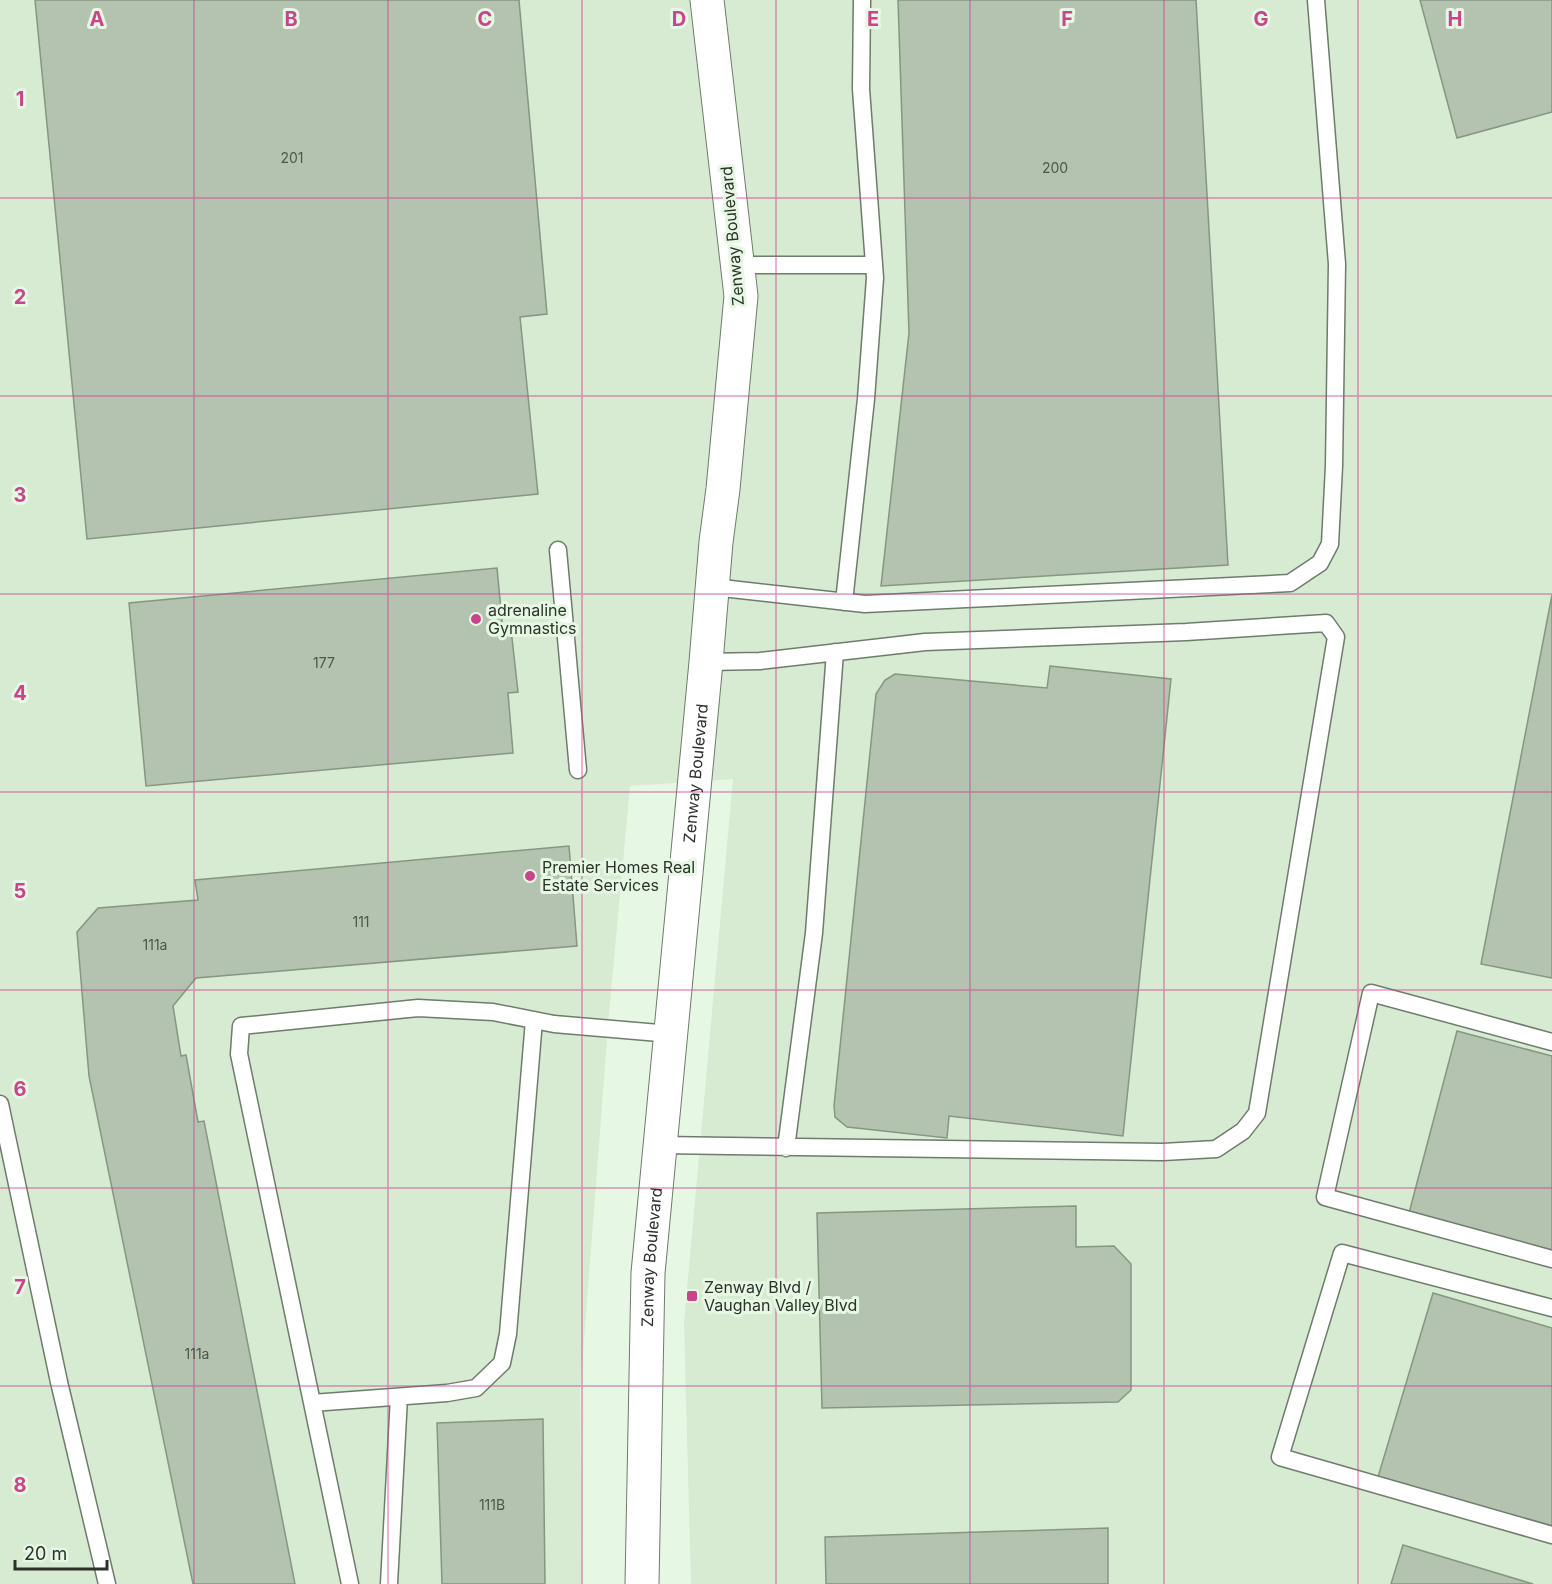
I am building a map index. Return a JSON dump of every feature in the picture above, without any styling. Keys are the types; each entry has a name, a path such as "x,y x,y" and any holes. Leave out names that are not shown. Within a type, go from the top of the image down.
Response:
{"street":[{"name":"Zenway Boulevard","path":"642,1584 648,1273 741,296 707,0"}],"lane":[{"path":"844,602 866,399 875,278 861,89 862,0"},
{"path":"713,587 866,604 1290,583 1320,562 1330,544 1337,264 1316,0"},
{"path":"738,265 874,265"},
{"path":"558,550 578,770"},
{"path":"660,1145 1162,1152 1216,1149 1243,1131 1257,1113 1336,637 1326,622 1186,632 925,642 760,661 706,662"},
{"path":"786,1148 814,933 835,652"},
{"path":"1552,1042 1371,993 1325,1197 1552,1259"},
{"path":"350,1584 240,1054 241,1026 418,1008 494,1012 554,1024 671,1034"},
{"path":"312,1403 476,1389 502,1363 508,1334 534,1020"},
{"path":"0,1104 59,1382 107,1584"},
{"path":"1552,1308 1342,1253 1280,1457 1552,1535"},
{"path":"389,1584 399,1397"}],"shaded area":[{"path":"0,0 1552,0 1552,1584 691,1584 684,1323 733,779 630,786 609,1013 580,1393 582,1584 0,1584"}],"building":[{"path":"35,0 519,0 547,314 520,317 538,494 87,539"},
{"path":"898,0 1196,0 1228,565 881,586 909,333"},
{"path":"1420,0 1552,0 1552,112 1457,138"},
{"path":"497,568 503,631 511,629 518,692 508,693 513,753 146,786 129,603"},
{"path":"1552,595 1552,978 1481,964"},
{"path":"1050,666 1171,679 1123,1136 949,1116 947,1138 847,1127 835,1117 834,1106 876,694 885,680 895,674 1047,688"},
{"path":"569,846 577,946 196,978 173,1006 181,1056 186,1055 198,1122 204,1121 295,1584 193,1584 89,1076 77,932 98,908 198,900 195,880"},
{"path":"1457,1031 1552,1056 1552,1250 1409,1213"},
{"path":"1076,1206 1076,1247 1114,1246 1131,1264 1131,1390 1118,1402 822,1408 817,1213"},
{"path":"1433,1293 1552,1328 1552,1529 1378,1477"},
{"path":"543,1419 545,1584 442,1584 437,1423"},
{"path":"1108,1528 1108,1584 826,1584 825,1537"},
{"path":"1403,1545 1533,1584 1391,1584"}],"place":[{"name":"adrenaline Gymnastics","path":"476,619"},
{"name":"Premier Homes Real Estate Services","path":"530,876"},
{"name":"Zenway Blvd / Vaughan Valley Blvd","path":"692,1296"}]}
